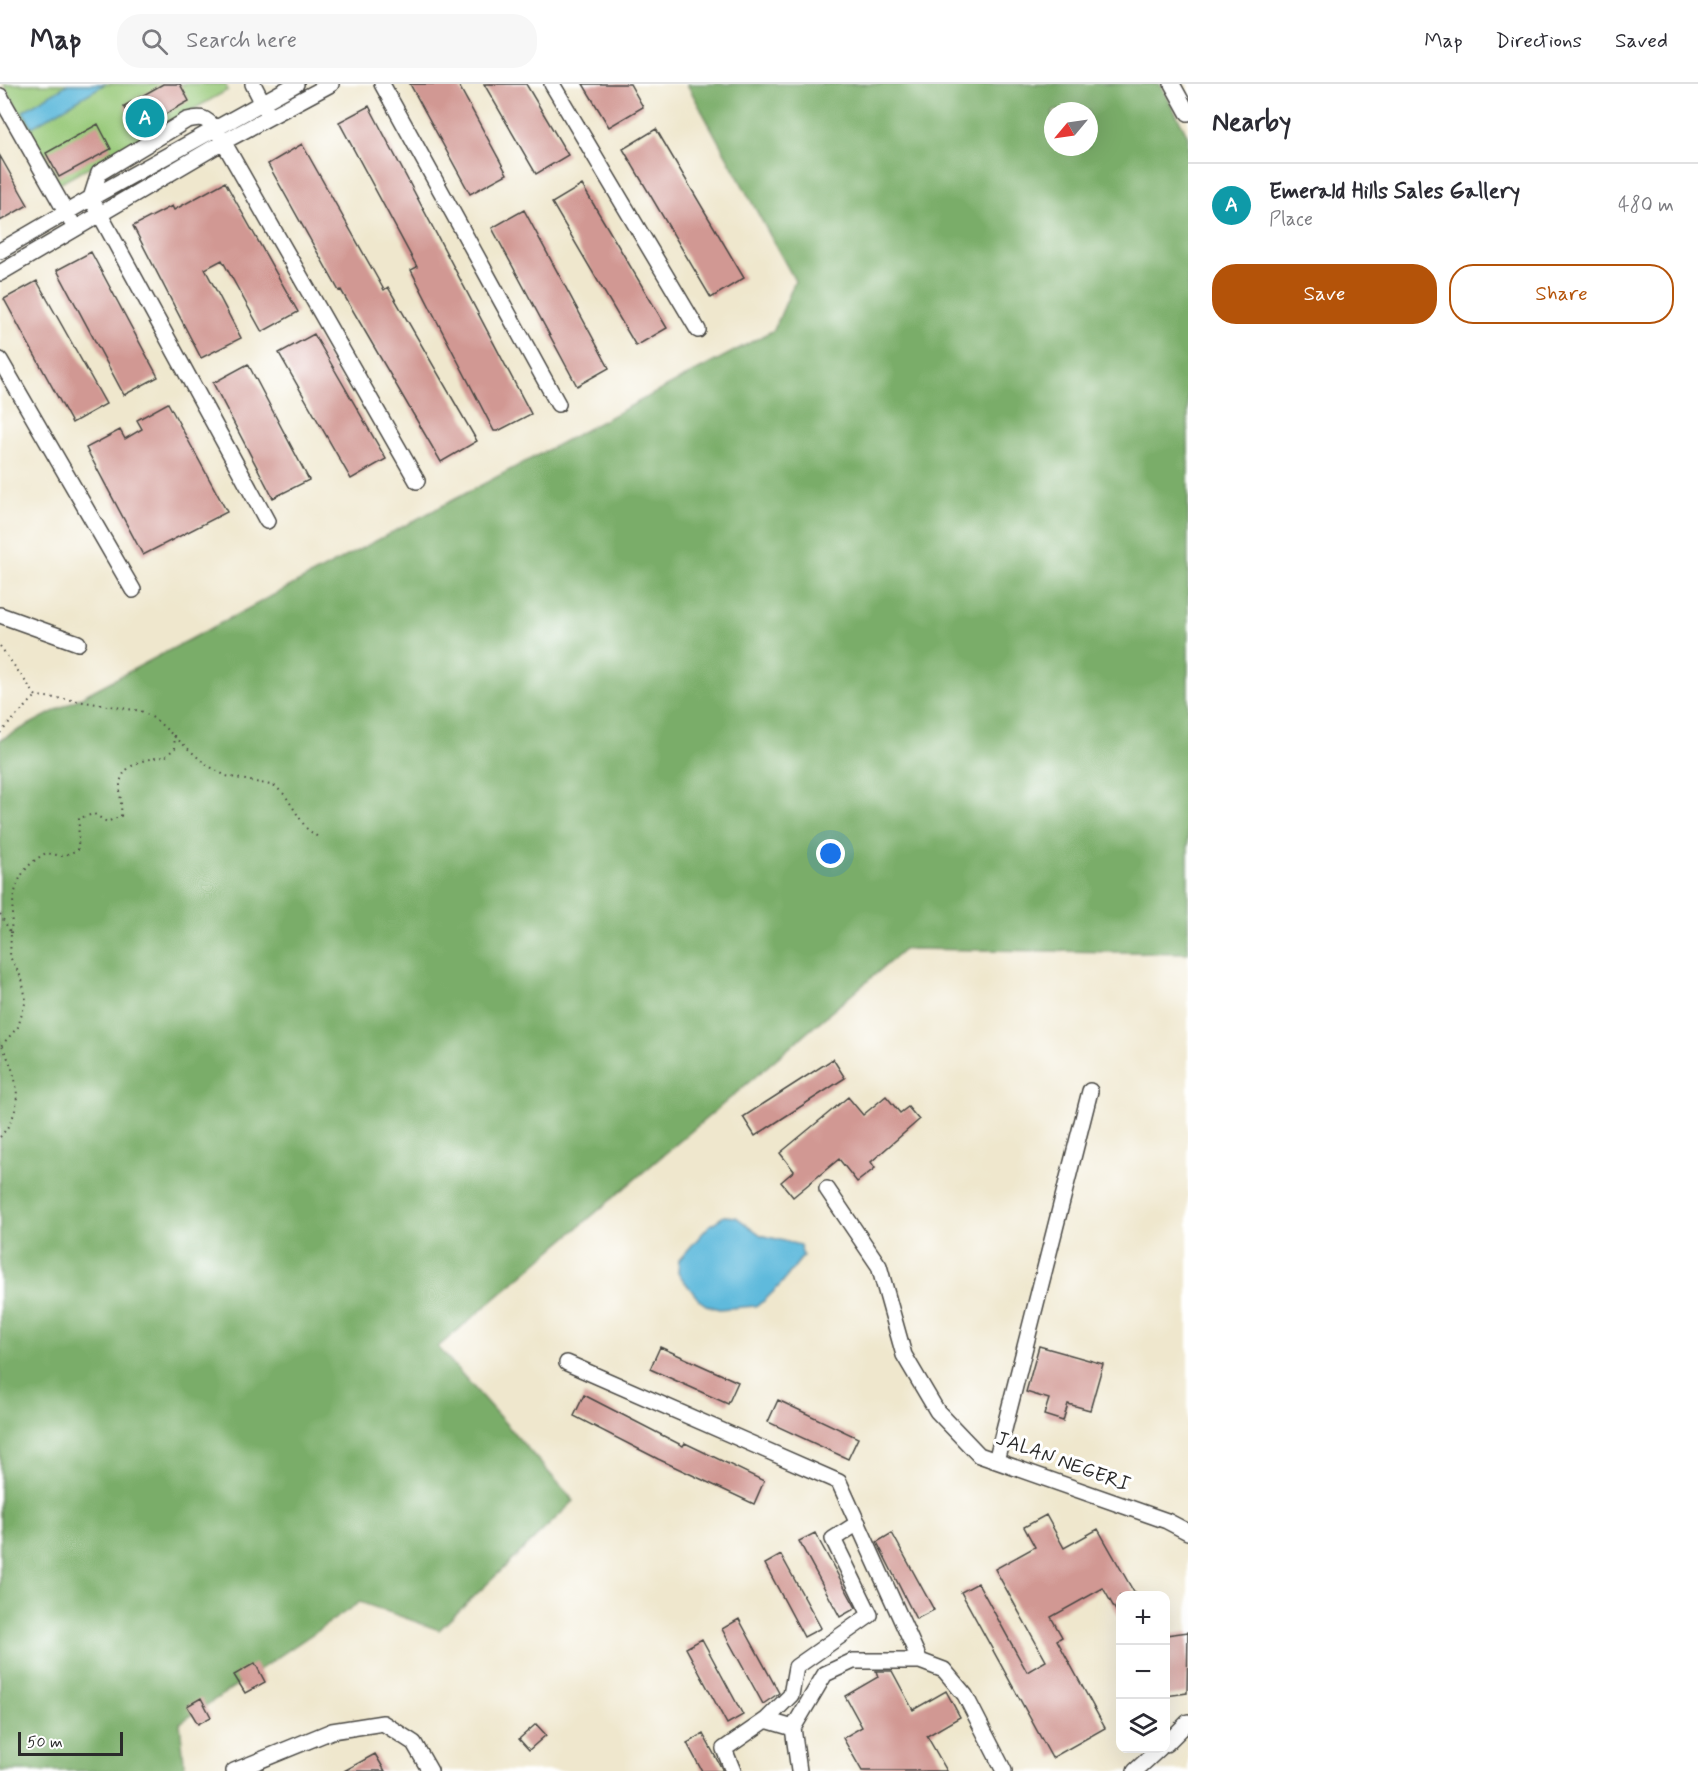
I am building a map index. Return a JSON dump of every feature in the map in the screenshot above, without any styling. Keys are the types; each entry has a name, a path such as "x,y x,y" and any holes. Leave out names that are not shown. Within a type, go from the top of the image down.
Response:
{"street":[{"path":"253,84 270,117"},
{"path":"0,273 100,214 219,136 263,103 296,84"},
{"path":"0,251 91,198 219,136 270,117 331,84"},
{"path":"382,84 558,404"},
{"path":"552,84 698,330"},
{"path":"1172,84 1188,113"},
{"path":"0,96 75,229"},
{"path":"267,521 91,198 99,173 187,120 206,119 219,136 417,481"},
{"path":"0,360 133,590"},
{"path":"0,615 78,643"},
{"path":"996,1461 1090,1092"},
{"name":"JALAN NEGERI","path":"827,1189 879,1266 904,1355 937,1411 979,1455 1167,1521 1188,1532"},
{"path":"567,1363 839,1482 920,1661"},
{"path":"733,1771 724,1749 766,1720 791,1695 796,1666 870,1615 833,1539 858,1523"},
{"path":"799,1771 793,1728 825,1674 853,1661 920,1661 944,1670 965,1695 1004,1771"},
{"path":"766,1720 793,1728"},
{"path":"1170,1740 1188,1722"},
{"path":"234,1771 332,1731 383,1723 414,1743 430,1771"},
{"path":"1135,1771 1155,1753"}],"path":[{"path":"0,646 36,696 141,711 156,719 205,764 226,776 275,786 285,795 306,828 319,838"},
{"path":"0,733 36,696"},
{"path":"0,1137 7,1129 19,1095 10,1062 1,1047 18,1027 26,1000 22,979 10,957 14,896 18,878 32,861 46,853 62,856 78,850 79,818 94,813 107,822 121,816 122,801 119,786 127,769 148,758 165,757 174,748 174,735"},
{"path":"0,914 11,933"}],"green space":[{"path":"4,84 225,84 228,90 59,184"},
{"path":"687,84 1160,84 1188,136 1188,953 905,949 438,1347 574,1501 439,1630 360,1602 180,1723 185,1771 0,1771 0,740 774,330 795,281"}],"water":[{"path":"68,84 105,84 32,127 23,111"},
{"path":"724,1216 736,1217 761,1235 800,1245 803,1256 781,1284 764,1301 755,1306 719,1309 706,1305 699,1300 678,1273 679,1260 709,1226"}],"building":[{"path":"163,84 180,84 189,101 137,130 124,106"},
{"path":"410,84 458,84 507,174 470,194"},
{"path":"484,84 526,84 568,155 536,174"},
{"path":"583,84 630,84 643,107 609,127"},
{"path":"369,106 531,414 498,431 494,431 439,325 411,270 417,267 339,122"},
{"path":"98,124 111,149 59,177 46,153"},
{"path":"656,129 744,278 711,298 623,149"},
{"path":"302,144 384,290 388,287 477,441 441,462 341,290 339,291 268,164"},
{"path":"0,156 28,205 0,221"},
{"path":"225,182 298,312 262,332 222,260 205,269 241,338 201,358 133,226 172,206 174,210"},
{"path":"582,185 667,328 636,346 552,203"},
{"path":"524,210 609,368 577,386 492,228"},
{"path":"91,252 158,377 124,395 57,270"},
{"path":"37,281 106,404 72,423 4,299"},
{"path":"314,334 386,459 351,479 279,353"},
{"path":"248,364 309,480 273,498 213,383"},
{"path":"168,403 227,512 143,555 86,448 120,430 125,439 142,429 137,420"},
{"path":"833,1059 845,1078 755,1136 743,1117"},
{"path":"886,1096 900,1113 908,1107 919,1120 871,1162 875,1168 857,1182 839,1159 793,1197 781,1182 794,1171 780,1153 848,1097 863,1115"},
{"path":"1039,1346 1103,1364 1090,1410 1068,1404 1063,1421 1044,1415 1049,1399 1026,1392"},
{"path":"660,1347 738,1382 728,1404 650,1369"},
{"path":"584,1395 683,1446 685,1443 764,1481 754,1504 574,1416"},
{"path":"778,1400 858,1438 848,1459 768,1422"},
{"path":"1046,1515 1064,1548 1098,1529 1133,1591 1116,1591 1116,1611 1103,1588 1051,1617 1062,1637 1057,1640 1105,1728 1052,1758 961,1592 978,1583 1027,1672 1046,1661 995,1569 1035,1547 1024,1527"},
{"path":"815,1533 856,1608 840,1617 799,1541"},
{"path":"892,1533 934,1610 916,1619 877,1542"},
{"path":"781,1555 821,1628 804,1637 765,1564"},
{"path":"739,1619 779,1693 763,1704 722,1629"},
{"path":"1188,1632 1187,1693 1170,1695 1170,1645 1170,1634"},
{"path":"702,1639 743,1715 727,1724 686,1648"},
{"path":"255,1663 265,1682 245,1693 234,1675"},
{"path":"876,1671 892,1671 913,1710 946,1691 960,1717 927,1736 947,1771 862,1771 843,1738 862,1727 845,1696 878,1677"},
{"path":"201,1698 211,1717 198,1724 187,1706"},
{"path":"536,1724 546,1735 529,1750 519,1739"},
{"path":"703,1734 722,1771 702,1771 687,1743"},
{"path":"375,1754 385,1771 344,1771"}],"place":[{"name":"Emerald Hills Sales Gallery","path":"145,118"}]}
